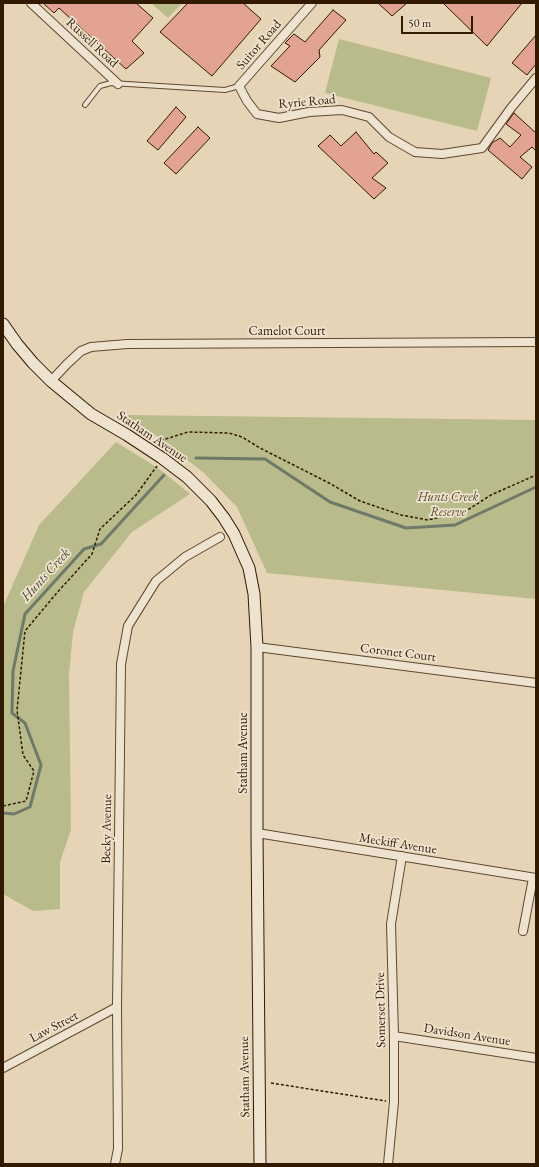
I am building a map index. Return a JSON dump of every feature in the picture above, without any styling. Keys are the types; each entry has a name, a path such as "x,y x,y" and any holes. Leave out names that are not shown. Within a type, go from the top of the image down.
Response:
{"main road":[{"name":"Statham Avenue","path":"3,324 17,344 51,381 91,414 162,458 187,478 211,501 234,534 249,568 254,594 256,647 260,1164"}],"street":[{"name":"Russell Road","path":"31,3 118,84"},
{"name":"Suitor Road","path":"239,86 312,3"},
{"name":"Ryrie Road","path":"239,86 247,101 257,114 279,118 309,112 342,110 368,117 388,137 415,152 442,154 482,148 511,108 536,78"},
{"name":"Camelot Court","path":"51,381 81,351 91,347 109,345 536,342"},
{"name":"Becky Avenue","path":"116,1164 118,1149 117,1007 121,664 128,626 156,581 185,557 220,537"},
{"name":"Coronet Court","path":"256,647 536,682"},
{"name":"Meckiff Avenue","path":"257,833 535,878"},
{"name":"Somerset Drive","path":"388,1164 394,1102 391,924 402,856"},
{"path":"523,931 535,878"},
{"name":"Law Street","path":"3,1068 117,1007"},
{"name":"Davidson Avenue","path":"394,1036 536,1058"}],"lane":[{"path":"85,105 100,86 111,83 225,90 239,86"}],"path":[{"path":"144,446 188,432 229,433 242,437 360,501 401,515 428,520 466,512 491,495 536,475"},
{"path":"3,806 26,801 34,771 23,755 17,710 25,631 59,590 92,554 100,529 136,495 162,458"},
{"path":"271,1083 394,1102"}],"green space":[{"path":"151,3 182,3 168,18"},
{"path":"339,39 491,78 477,131 325,93"},
{"name":"Hunts Creek Reserve","path":"125,415 536,420 536,599 267,573 237,507 204,473 154,434"},
{"path":"116,442 158,468 190,494 132,532 84,592 73,632 69,675 71,830 60,862 60,909 33,911 3,894 3,607 39,525"}],"building":[{"path":"43,3 136,3 153,18 132,41 144,53 126,69 59,8 54,13"},
{"path":"188,3 243,3 261,19 212,76 160,32"},
{"path":"378,3 407,3 392,16"},
{"path":"443,3 522,3 487,46"},
{"path":"333,10 346,20 319,50 320,57 295,82 271,66 290,46 285,43 294,34 305,42"},
{"path":"536,35 536,64 527,75 512,63"},
{"path":"176,107 186,117 158,150 147,141"},
{"path":"514,113 536,133 536,151 532,147 520,157 532,167 522,179 488,150 492,143 500,138 510,147 521,135 506,124"},
{"path":"198,127 210,138 176,174 164,163"},
{"path":"356,132 374,154 376,152 388,163 372,178 386,188 374,199 318,146 330,135 341,146"}],"waterway":[{"name":"Hunts Creek","path":"196,458 265,459 330,502 406,528 455,525 536,487"},
{"name":"Hunts Creek","path":"3,813 14,814 30,807 41,765 25,723 12,713 13,671 25,614 84,549 101,544 164,475"}]}
